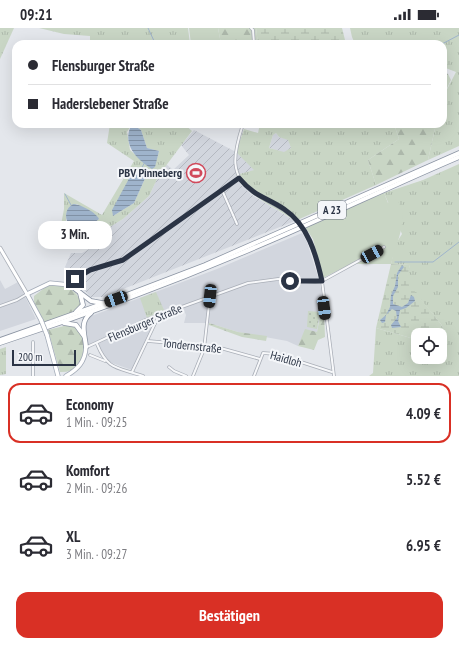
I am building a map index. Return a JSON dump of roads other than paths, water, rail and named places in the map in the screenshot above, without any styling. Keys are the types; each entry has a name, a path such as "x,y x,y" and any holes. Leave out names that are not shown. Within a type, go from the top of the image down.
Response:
{"highway":[{"name":"A 23","path":"0,340 116,299 262,241 459,153"},
{"name":"A 23","path":"0,344 52,326 264,244 459,157"},
{"path":"70,285 96,303 116,299"},
{"path":"65,318 80,310 83,305 82,297 79,291"},
{"path":"86,347 84,320 94,310"},
{"path":"52,326 73,324 81,331 85,338"}],"main road":[{"path":"0,248 41,320 47,335 58,376 67,375 75,371 82,363 86,347"},
{"path":"27,294 50,283 70,285"}],"street":[{"path":"252,28 254,40"},
{"path":"242,128 235,152 239,178 252,192 285,209 294,218 306,233 315,255 322,281 332,372 334,376"},
{"path":"70,285 79,276 90,270 123,260 239,178"},
{"path":"222,190 237,224"},
{"path":"322,281 384,247"},
{"name":"Flensburger Straße","path":"86,347 97,344 143,321 248,283 265,280 322,281"},
{"path":"0,306 17,300 27,294"},
{"path":"194,376 204,346 210,296"},
{"name":"Tondernstraße","path":"132,372 159,315"},
{"name":"Tondernstraße","path":"148,341 204,346 228,350 260,360"},
{"path":"33,342 33,376"},
{"path":"97,344 105,361"},
{"name":"Haidloh","path":"254,376 263,353 276,354 332,372"},
{"path":"90,355 116,367 143,376"},
{"path":"169,367 186,376"}],"water":[{"path":"130,128 138,128 141,130 147,148 159,151 155,167 152,169 146,165 132,150 128,138"},
{"path":"139,168 142,168 147,174 134,203 113,216 112,210 132,173"},
{"path":"73,204 88,209 99,219 84,231 74,230 70,227 66,218 66,213"},
{"path":"402,265 404,267 398,275 398,287 393,296 393,304 402,307 408,303 411,295 414,297 415,301 406,308 400,310 398,321 401,327 392,328 391,325 397,318 396,311 392,309 386,315 390,307 391,295 395,286 397,273"},
{"path":"386,315 385,322 382,323 380,320"}],"waterway":[{"path":"148,28 154,40"},
{"path":"447,41 459,35"},
{"path":"141,169 145,162"},
{"path":"65,194 71,205"},
{"path":"64,227 68,224"},
{"path":"395,262 433,262 459,242"}],"place":[{"name":"PBV Pinneberg","path":"196,173"}]}
